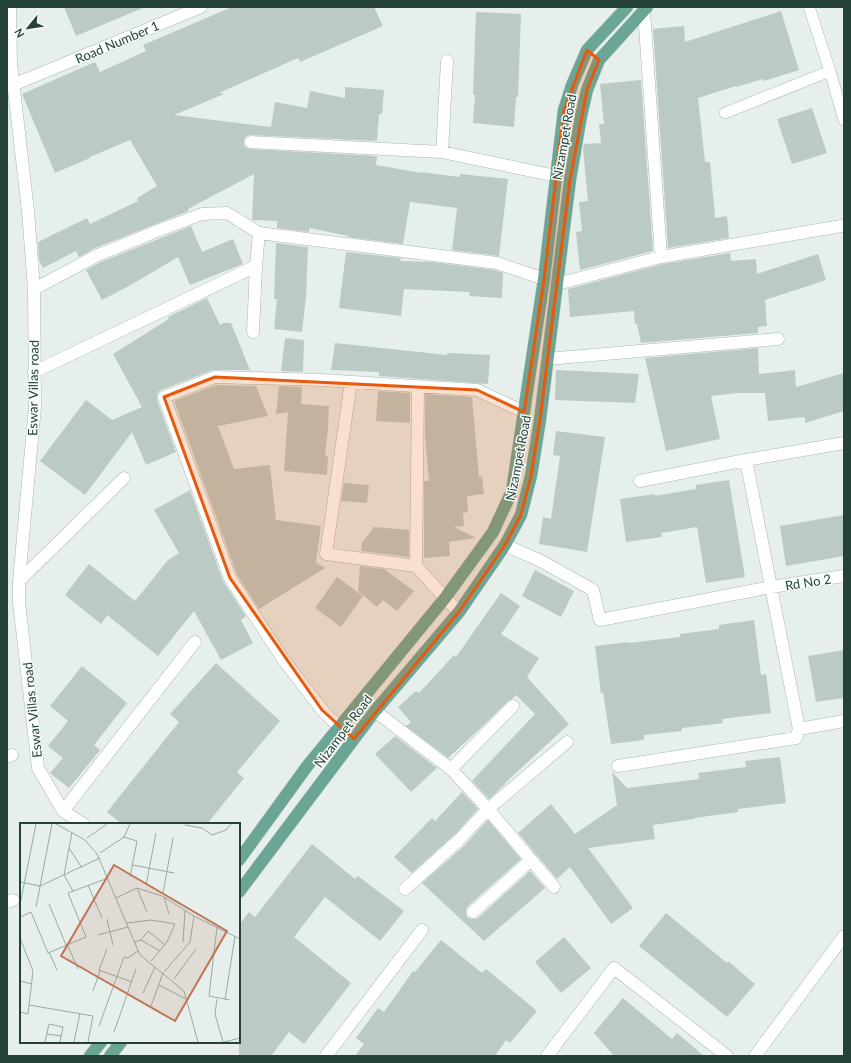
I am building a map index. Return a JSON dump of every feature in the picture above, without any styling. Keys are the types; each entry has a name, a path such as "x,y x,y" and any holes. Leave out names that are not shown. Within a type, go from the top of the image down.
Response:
{"main road":[{"name":"Nizampet Road","path":"240,859 308,765 445,598 493,532 512,491 544,279 564,110 572,85 587,50 627,7"},
{"name":"Nizampet Road","path":"240,891 375,711 459,612 505,546 521,515 532,476 570,180 587,90 599,60 646,9"},
{"path":"587,50 599,60"},
{"path":"90,1056 100,1043"},
{"path":"112,1055 120,1043"}],"street":[{"name":"Eswar Villas road","path":"10,7 11,64 28,211 34,289 35,406 19,581 19,602 38,768 63,811"},
{"name":"Road Number 1","path":"13,85 201,7"},
{"path":"646,9 661,257"},
{"path":"442,152 447,61"},
{"path":"252,142 442,152 556,176"},
{"path":"34,289 98,255 157,230 202,214 227,213 259,234 497,263 544,279"},
{"path":"557,284 661,257 841,226"},
{"path":"253,332 259,234"},
{"path":"34,372 256,266"},
{"path":"547,359 778,339"},
{"path":"354,739 322,710 283,659 230,578 164,397 215,377 321,380 477,390 524,412"},
{"path":"351,382 326,554 416,566 459,612"},
{"path":"416,566 418,387"},
{"path":"640,481 844,442"},
{"path":"618,766 796,738 799,729 746,460"},
{"path":"19,581 124,478"},
{"name":"Rd No 2","path":"505,546 541,561 593,590 600,620 771,587 844,576"},
{"path":"81,823 63,811 195,642"},
{"path":"451,769 513,706"},
{"path":"375,711 451,769 488,809 554,887"},
{"path":"799,729 844,721"},
{"path":"405,889 459,840 488,809 567,742"},
{"path":"473,912 531,860"},
{"path":"326,1056 422,930"},
{"path":"755,1056 844,936"},
{"path":"547,1056 614,968 727,1056"}],"lane":[{"path":"809,7 844,120"},
{"path":"725,113 830,71"}],"highlighted area":[{"path":"587,50 599,60 587,90 570,180 540,420 531,476 521,515 505,545 459,612 354,739 322,710 230,578 164,397 215,377 477,390 524,412 544,279 564,110"}],"building":[{"path":"64,7 145,7 76,36"},
{"path":"232,7 374,7 383,26 300,62 298,58 219,93 224,94 174,115 271,127 275,102 307,108 310,91 345,98 345,87 384,90 382,114 379,114 377,141 248,135 245,138 244,145 251,149 377,156 376,165 421,173 460,177 460,174 508,179 499,256 452,250 457,208 410,202 403,244 348,237 309,228 309,232 277,228 277,221 252,220 254,174 188,209 189,210 186,212 95,248 79,257 76,251 43,268 39,260 38,242 87,218 90,224 138,201 137,198 157,186 130,140 55,173 22,94 95,62 100,72 146,51 143,45"},
{"path":"781,11 799,70 764,81 763,79 736,86 698,98 705,162 710,162 715,218 727,216 729,238 668,248 653,29 684,26 685,42"},
{"path":"476,12 521,14 518,97 516,97 514,127 473,123 475,95 473,95"},
{"path":"641,80 653,251 580,270 576,232 582,231 579,202 588,201 583,148 584,144 601,143 599,124 604,124 600,84"},
{"path":"812,108 827,153 792,164 777,119"},
{"path":"191,226 202,252 233,239 243,264 190,285 178,257 102,300 86,270 101,262"},
{"path":"276,243 308,247 306,296 302,332 274,329 277,299 274,299"},
{"path":"346,252 401,258 400,261 432,262 495,270 503,273 502,298 469,296 470,292 404,289 401,316 339,308"},
{"path":"730,253 731,261 756,259 757,274 818,254 826,280 765,300 767,326 758,327 758,333 641,343 637,324 635,324 634,311 570,317 568,289 663,264"},
{"path":"207,298 220,325 223,323 231,323 250,370 213,370 158,392 157,400 176,452 146,465 132,432 85,495 40,461 86,400 112,420 142,407 113,354 169,319 168,317"},
{"path":"285,338 304,340 303,372 281,371"},
{"path":"335,343 447,355 447,353 490,355 488,384 379,376 379,372 331,370"},
{"path":"758,348 759,374 795,370 796,387 844,373 844,411 805,423 805,417 768,421 765,393 738,393 711,396 720,439 666,451 645,358"},
{"path":"556,370 639,374 635,403 555,400"},
{"path":"216,385 256,386 268,416 218,426 234,469 270,465 276,520 321,526 316,562 325,568 259,609 237,575 174,401"},
{"path":"279,386 302,387 301,404 329,406 325,456 328,456 327,475 284,471 288,412 276,414"},
{"path":"378,391 410,393 410,423 376,421"},
{"path":"425,394 472,397 479,477 482,476 484,494 467,496 468,512 463,513 464,526 454,527 476,538 449,542 450,556 424,558 424,481 429,481 425,437"},
{"path":"556,431 605,437 587,552 539,544 543,517 551,519 560,456 553,455"},
{"path":"729,480 745,577 706,583 697,527 661,533 662,537 626,542 620,499 655,494 655,496 696,489 696,485"},
{"path":"344,483 369,485 367,503 341,501"},
{"path":"190,490 223,581 246,616 241,620 253,643 221,660 194,611 158,656 107,615 101,624 65,595 89,564 135,601 168,560 179,553 154,510"},
{"path":"844,515 844,556 786,566 780,526"},
{"path":"374,527 409,530 409,557 361,551 362,543"},
{"path":"360,566 384,569 414,591 397,611 383,600 377,607 358,591"},
{"path":"535,570 574,591 561,617 522,596"},
{"path":"337,577 363,596 341,627 315,608"},
{"path":"501,593 520,606 501,634 539,658 527,677 569,724 489,799 472,781 535,714 516,695 448,758 406,726 411,722 398,707 416,691 419,693 454,655 456,657"},
{"path":"754,620 761,675 766,674 771,713 722,719 723,723 682,728 682,731 644,735 644,740 611,744 603,692 601,694 595,646 680,637 680,634 719,629 719,625"},
{"path":"844,650 844,698 816,702 808,656"},
{"path":"216,663 280,721 237,772 244,778 208,823 121,823 107,812 179,722 170,714"},
{"path":"82,666 127,703 94,745 100,750 69,788 50,773 63,758 48,746 68,721 50,706"},
{"path":"395,736 437,768 411,792 375,754"},
{"path":"780,757 786,803 738,809 738,812 653,825 655,839 588,848 633,908 611,924 570,867 557,879 518,833 551,804 575,834 617,805 612,772 627,788 699,779 698,773 746,767 745,761"},
{"path":"462,792 478,809 454,835 412,873 394,857 432,818 435,821"},
{"path":"488,820 521,859 468,906 466,910 467,917 471,919 478,918 530,871 545,888 484,941 422,883 464,846"},
{"path":"312,844 355,879 358,876 404,911 380,941 325,897 294,937 351,983 304,1044 289,1032 271,1056 239,1056 240,924 249,912 255,917"},
{"path":"666,913 755,984 727,1017 639,946"},
{"path":"564,937 591,968 561,993 535,962"},
{"path":"441,940 482,973 486,969 537,1011 510,1043 506,1040 495,1056 355,1056 364,1044 356,1038 378,1008 384,1012 413,971 415,972"},
{"path":"623,998 672,1039 677,1033 704,1056 614,1056 594,1033"}]}
